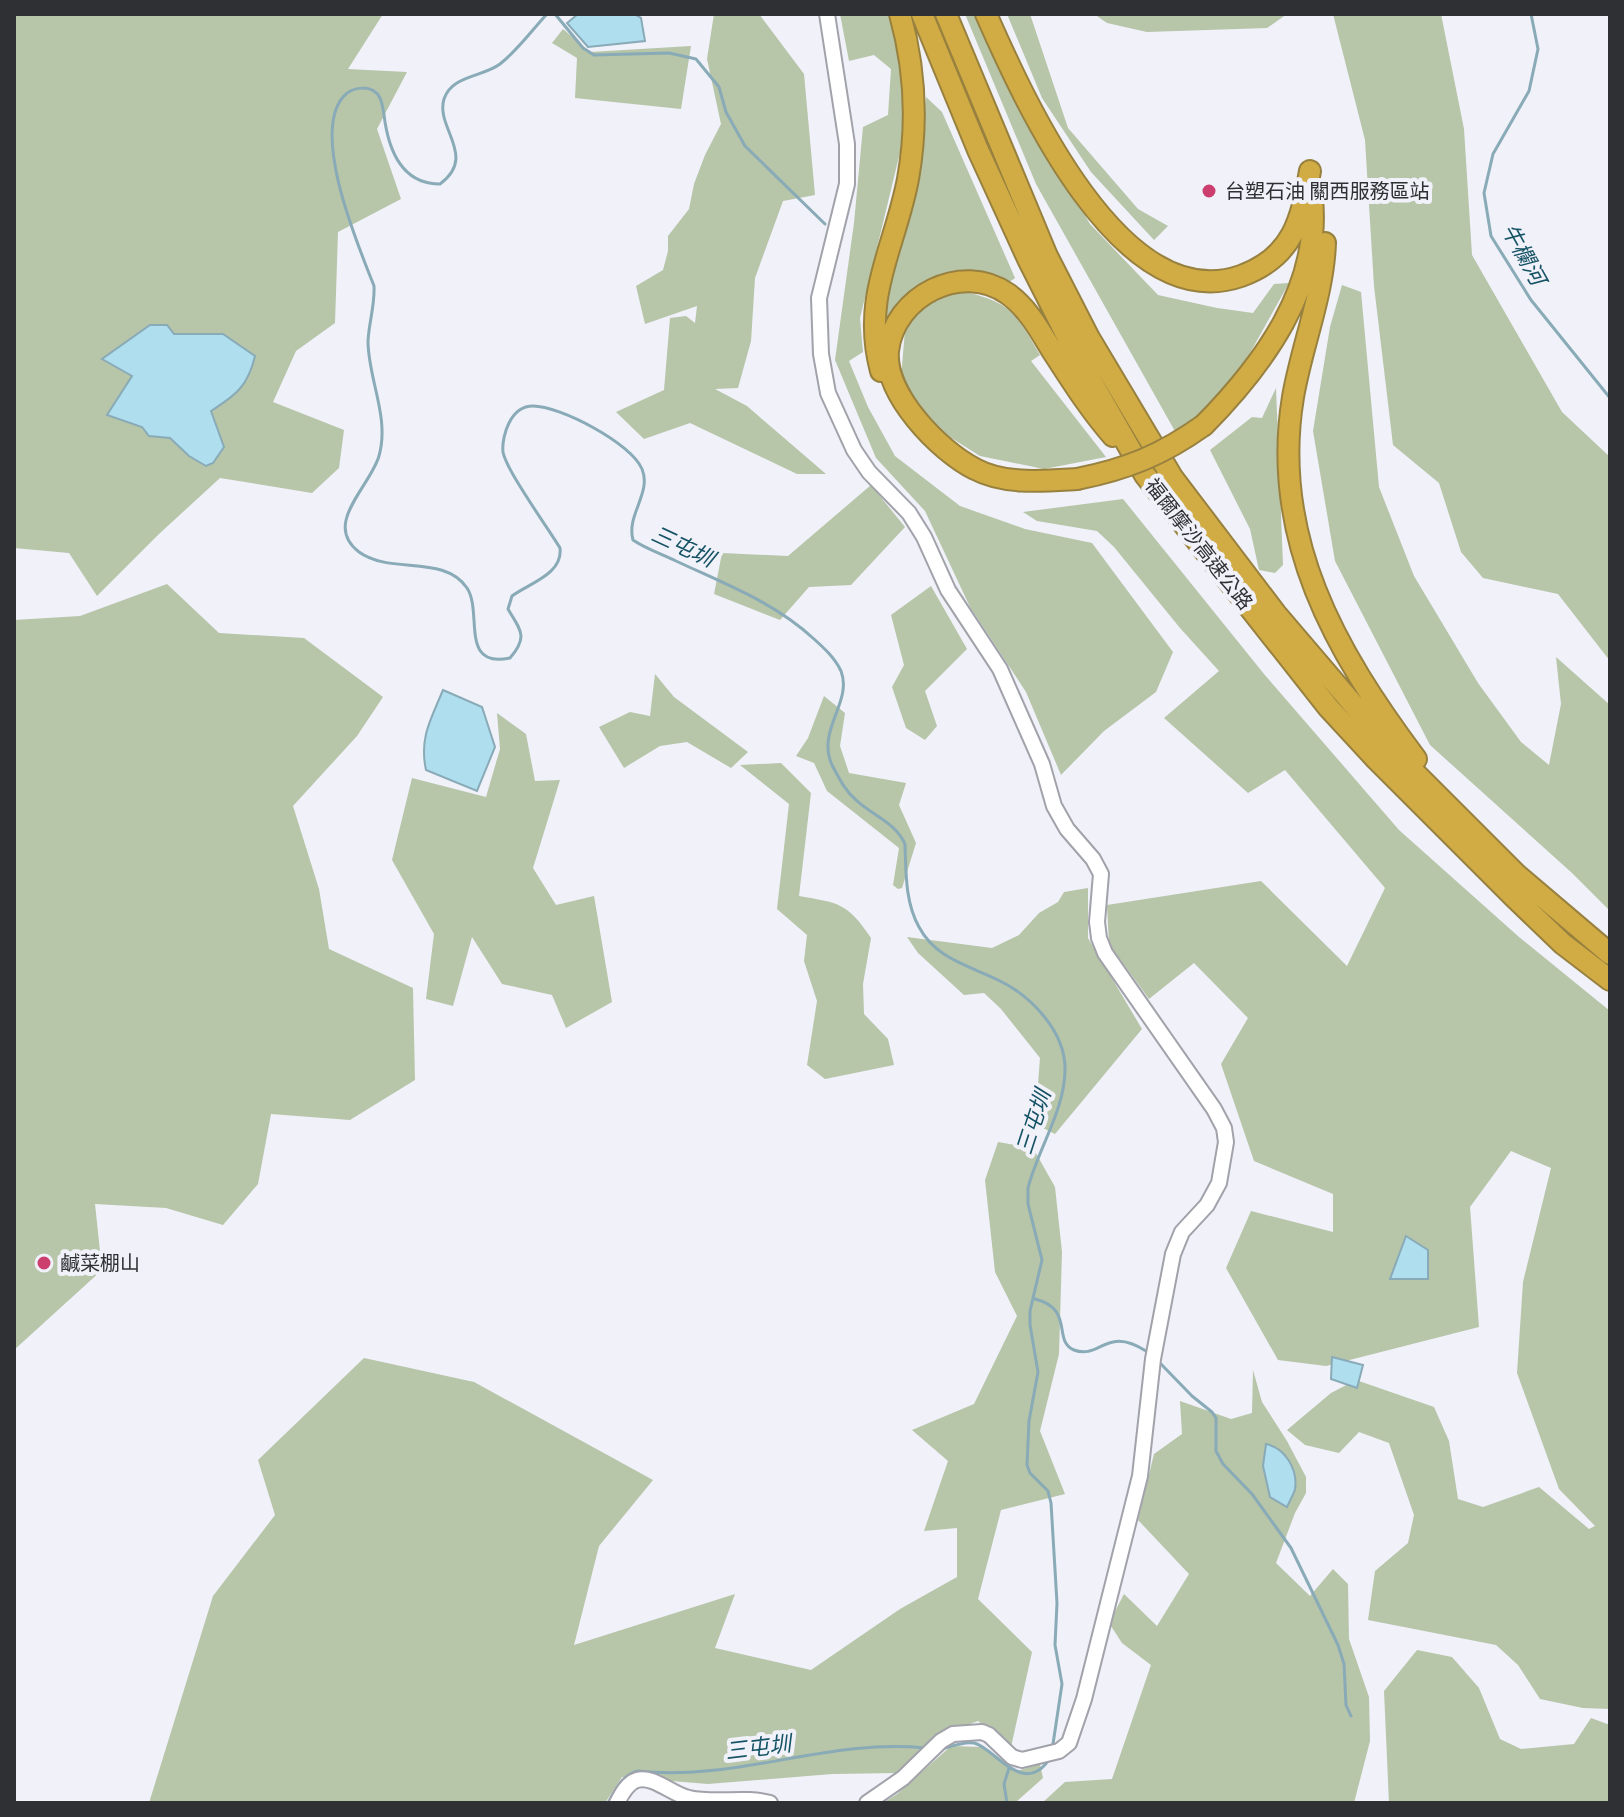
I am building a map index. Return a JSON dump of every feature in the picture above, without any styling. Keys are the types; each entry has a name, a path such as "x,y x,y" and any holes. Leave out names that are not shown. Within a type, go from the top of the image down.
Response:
{"highway":[{"path":"900,14 914,88 914,135 907,182 875,307 873,329 888,394 906,425 926,449 969,478 1005,489 1059,491 1081,483"},
{"name":"福爾摩沙高速公路","path":"922,14 978,150 1028,259 1078,358 1145,475 1319,695 1366,749 1428,814 1563,944 1610,980"},
{"name":"福爾摩沙高速公路","path":"946,14 1047,256 1089,338 1172,477 1276,614 1393,751 1517,875 1610,954"},
{"path":"986,14 1044,131 1085,197 1114,234 1165,271 1189,280 1213,283 1261,268 1279,255 1292,237 1302,212 1310,171 1314,210 1310,243 1302,278 1287,319 1266,354 1200,434"},
{"path":"1145,475 1092,412 1026,310 998,287 960,281 945,284 927,292 912,304 892,334 888,351 889,367 898,393 932,436 975,470 1013,480 1115,483 1140,474 1200,434 1229,416 1245,399 1290,335 1312,285 1325,243 1324,271 1293,397 1288,453 1290,502 1303,557 1344,654 1376,706 1460,819"}],"street":[{"path":"827,14 847,144 847,184 819,298 821,354 828,393 854,450 869,472 909,513 959,609 988,647 1000,669 1042,764 1054,806 1101,874 1097,922 1105,953 1214,1109 1224,1128 1226,1142 1214,1195 1182,1232 1173,1254 1153,1359 1140,1476 1084,1699 1069,1743 1059,1751 1022,1760 1012,1757 982,1732 953,1734 941,1741 903,1778 867,1803"},
{"path":"617,1803 628,1785 637,1780 648,1780 690,1798 770,1803"}],"green space":[{"path":"14,14 383,14 348,69 407,72 377,129 401,199 338,232 335,323 296,351 273,402 344,430 339,468 312,493 220,478 97,596 69,553 14,548"},
{"path":"714,14 759,14 804,74 815,195 783,201 755,278 751,341 738,388 715,389 747,406 826,474 797,474 690,423 644,439 616,412 664,390 670,318 686,316 695,323 697,306 645,324 636,286 663,270 668,236 689,209 694,184 721,124 707,59"},
{"path":"840,14 891,14 905,70 903,140 860,318 863,352 849,361 868,407 895,456 960,506 1025,529 1092,543 1173,652 1156,692 1104,731 1061,775 1026,692 970,607 925,511 876,458 835,360 854,223 863,127 888,115 891,69 874,55 849,61"},
{"path":"965,14 975,14 1001,73 1090,224 1158,295 1253,313 1274,284 1289,283 1226,396 1176,433 1036,184"},
{"path":"1007,14 1030,14 1068,128 1138,209 1168,226 1154,240 1091,172 1042,98"},
{"path":"1094,14 1287,14 1267,28 1147,32 1107,23"},
{"path":"1333,14 1441,14 1464,129 1472,255 1562,412 1610,457 1610,661 1558,594 1483,578 1461,552 1439,483 1393,445 1374,286 1365,140"},
{"path":"563,29 590,52 691,46 681,109 575,98 577,58 552,43"},
{"path":"926,97 942,112 1015,278 1008,283 945,273 921,286 883,342 886,300 915,193"},
{"path":"1342,285 1361,292 1379,487 1414,576 1478,683 1521,742 1549,765 1561,704 1556,657 1610,705 1610,911 1430,745 1335,561 1313,431 1330,327"},
{"path":"962,291 1002,305 1018,319 1040,355 1031,361 1106,457 1044,469 980,456 937,429 901,378 905,330 923,302"},
{"path":"1276,388 1283,565 1275,573 1259,570 1250,529 1210,450 1252,417 1262,418"},
{"path":"871,485 905,527 851,585 809,587 780,620 714,594 722,553 788,556"},
{"path":"1123,499 1264,674 1399,830 1519,937 1610,1011 1610,1709 1583,1708 1540,1699 1518,1665 1496,1645 1368,1620 1375,1571 1408,1543 1414,1515 1389,1443 1359,1432 1339,1453 1305,1445 1287,1430 1331,1393 1356,1380 1434,1407 1449,1441 1458,1499 1483,1507 1539,1487 1589,1529 1595,1526 1559,1489 1517,1373 1523,1282 1551,1168 1511,1151 1470,1207 1479,1327 1326,1366 1278,1360 1226,1268 1251,1211 1333,1232 1333,1194 1254,1161 1221,1064 1248,1018 1194,963 1149,999 1109,944 1107,905 1261,881 1347,966 1385,888 1285,770 1248,793 1164,718 1219,671 1097,531 1037,521 1023,512"},
{"path":"167,584 219,633 304,638 383,697 357,736 293,806 319,889 329,949 413,988 415,1080 350,1120 271,1114 258,1184 223,1225 166,1208 95,1204 102,1270 14,1350 14,620 80,616"},
{"path":"931,586 967,649 925,691 937,726 925,740 906,728 892,687 904,665 891,615"},
{"path":"655,674 674,697 748,752 731,768 687,742 660,746 624,768 599,727 630,712 650,716"},
{"path":"824,696 845,713 840,746 849,773 906,783 899,805 916,843 902,888 893,885 899,848 827,791 814,763 796,756 808,738"},
{"path":"497,713 526,734 535,781 560,780 533,868 556,905 594,896 612,1002 566,1028 552,995 502,984 472,937 453,1006 426,999 434,934 392,860 412,778 486,797 500,749"},
{"path":"781,763 811,793 799,896 841,906 855,917 871,938 863,984 864,1014 888,1039 894,1065 825,1079 807,1065 817,1001 804,961 807,935 777,909 789,804 740,765"},
{"path":"1088,888 1088,938 1142,1029 1055,1134 1035,1124 1040,1058 1001,1009 984,993 964,995 918,953 907,937 992,948 1019,935 1039,913 1058,902 1064,892"},
{"path":"998,1142 1033,1148 1055,1187 1062,1252 1059,1354 1040,1431 1065,1494 1001,1510 978,1599 1032,1652 1011,1747 978,1721 936,1737 899,1773 832,1774 708,1784 622,1777 605,1803 149,1803 213,1596 275,1515 258,1460 364,1358 474,1382 653,1480 599,1546 574,1645 735,1594 715,1648 811,1670 900,1609 957,1577 957,1528 924,1531 948,1461 912,1430 974,1404 1017,1316 995,1272 985,1180"},
{"path":"1253,1370 1262,1402 1306,1477 1306,1493 1276,1563 1310,1596 1333,1569 1348,1584 1349,1639 1369,1697 1370,1741 1354,1803 1042,1803 1065,1782 1112,1779 1151,1665 1122,1643 1109,1623 1124,1594 1157,1626 1189,1574 1138,1520 1154,1454 1182,1434 1180,1401 1231,1419 1252,1413"},
{"path":"1417,1650 1452,1657 1479,1688 1500,1739 1521,1749 1574,1744 1591,1718 1610,1725 1610,1803 1389,1803 1384,1691"},
{"path":"951,1746 982,1747 1017,1771 1040,1764 1043,1778 1015,1803 883,1803"}],"water":[{"path":"578,14 634,14 641,18 645,41 588,47 567,23"},
{"path":"150,325 167,325 174,334 223,334 255,356 249,375 240,389 211,411 224,447 213,463 206,466 189,456 170,438 149,436 142,427 107,415 132,376 102,359"},
{"path":"443,690 482,707 495,747 477,791 426,770 425,738"},
{"path":"1406,1236 1428,1250 1428,1279 1390,1279"},
{"path":"1332,1357 1363,1365 1357,1388 1331,1379"},
{"path":"1266,1444 1279,1450 1292,1467 1295,1489 1287,1507 1270,1497 1263,1466"}],"waterway":[{"name":"三屯圳","path":"547,14 500,64 461,81 448,91 443,110 456,152 451,173 440,184 416,179 400,165 390,145 381,101 373,90 362,88 347,93 334,114 332,137 340,190 374,286 368,341 382,427 379,456 352,505 345,530 349,541 359,552 372,559 445,571 457,578 467,588 471,598 478,647 484,655 494,659 510,658 521,638 508,609 512,596 551,571 560,557 560,548 506,460 503,445 508,426 519,411 533,406 560,412 610,438 624,448 642,469 644,487 633,522 633,540 766,604 799,626 839,666 842,694 828,740 832,765 852,796 901,836 905,844 909,897 914,917 926,938 954,960 1022,995 1052,1027 1059,1040 1065,1067 1061,1098 1028,1188 1028,1204 1042,1260 1030,1311 1038,1372 1029,1421 1027,1465 1030,1473 1048,1491 1051,1503 1057,1603 1055,1645 1062,1684 1053,1744"},
{"path":"555,14 583,48 594,55 669,53 696,59 719,87 726,112 745,146 825,224"},
{"name":"牛欄河","path":"1531,14 1538,49 1529,91 1493,154 1484,193 1491,236 1531,300 1610,398"},
{"path":"1035,1299 1055,1310 1064,1340 1074,1350 1091,1351 1122,1341 1146,1351"},
{"path":"1160,1363 1212,1412 1216,1418 1216,1451 1223,1464 1252,1494 1291,1548 1338,1645 1344,1664 1346,1705 1351,1716"},
{"name":"三屯圳","path":"942,1749 974,1743 1010,1767 1030,1774 1050,1758"},
{"name":"三屯圳","path":"608,1803 624,1779 638,1771 710,1771 853,1749 925,1748"},
{"path":"1007,1803 1004,1784 1009,1768"}],"place":[{"name":"台塑石油 關西服務區站","path":"1209,191"},
{"name":"鹹菜棚山","path":"44,1263"}]}
